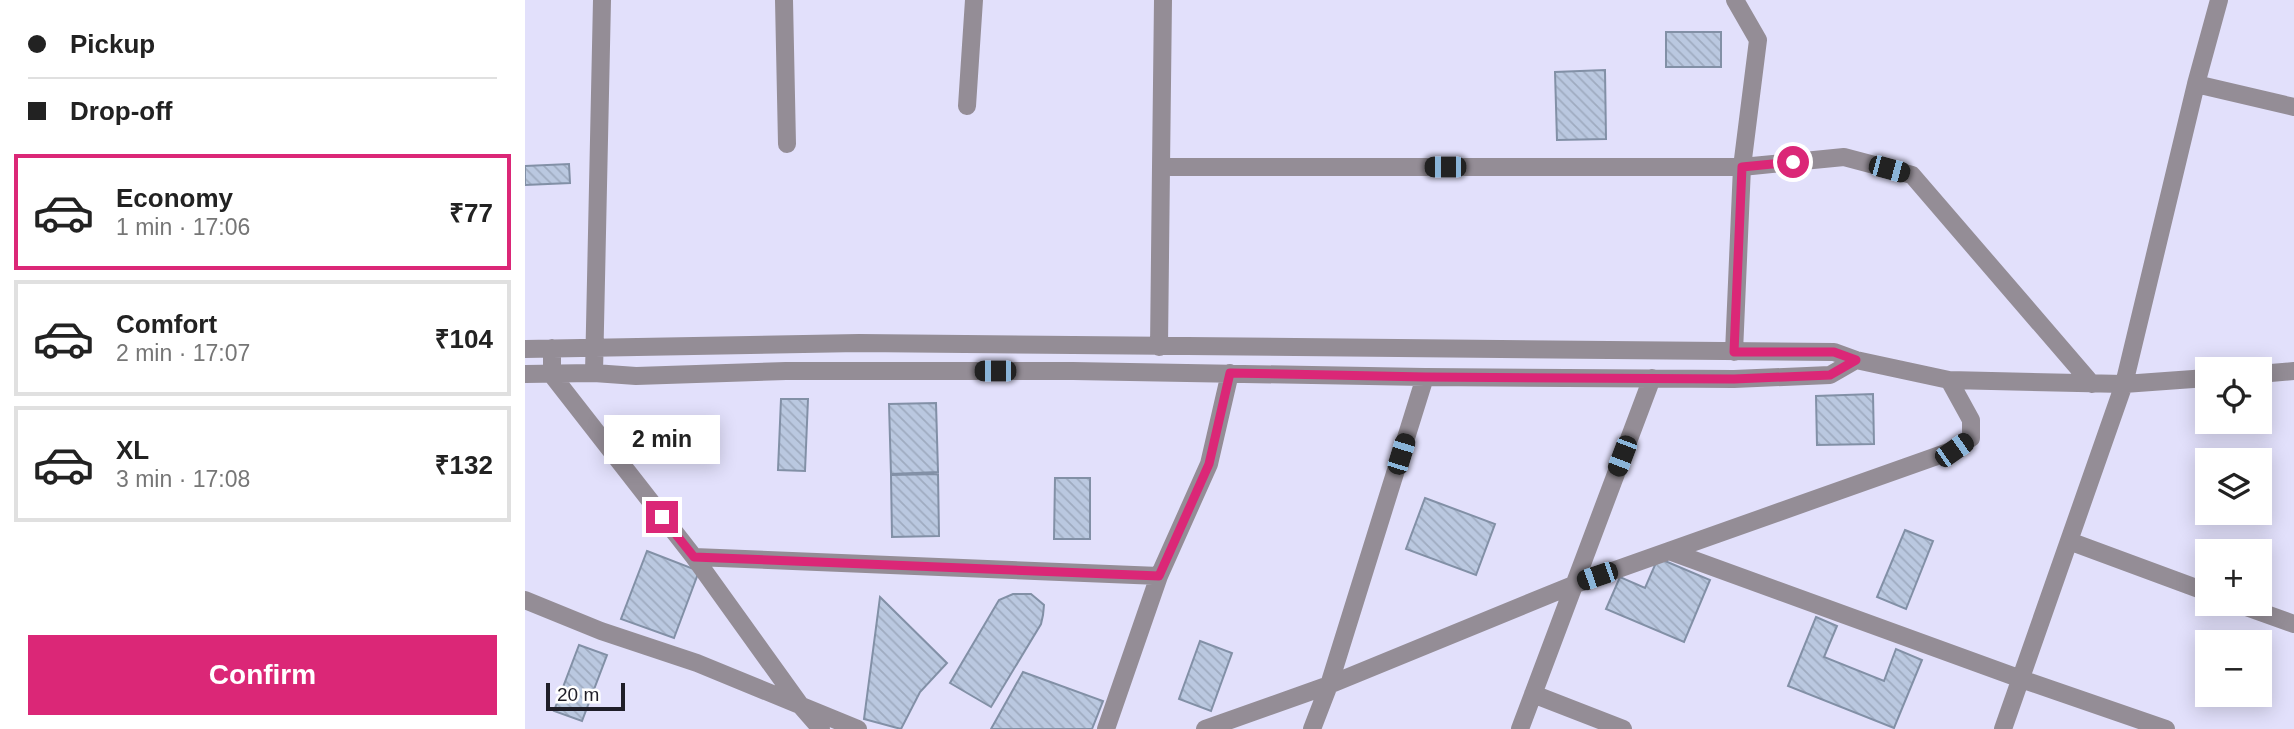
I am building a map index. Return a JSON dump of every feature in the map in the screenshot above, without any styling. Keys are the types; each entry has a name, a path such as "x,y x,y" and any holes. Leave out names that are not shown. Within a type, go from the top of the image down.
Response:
{"street":[{"path":"594,373 602,0"},
{"path":"784,0 787,144"},
{"path":"967,106 974,0"},
{"path":"1159,347 1163,0"},
{"path":"1734,352 1742,167 1758,40 1735,0"},
{"path":"2003,729 2124,384 2196,84 2219,0"},
{"path":"2196,84 2294,107"},
{"path":"1161,167 1742,167 1844,157 1912,175 2092,384"},
{"path":"525,349 859,343 1834,352 1856,360 1949,380 2124,384 2195,379"},
{"path":"552,348 552,374 694,557 801,706 821,729"},
{"path":"525,374 594,373 636,376 786,371 1734,379 1830,375 1856,360"},
{"path":"2272,373 2294,371"},
{"path":"1106,729 1159,576 1209,464 1230,373"},
{"path":"1312,729 1329,685 1425,377"},
{"path":"1520,729 1651,378"},
{"path":"1205,729 1329,685 1573,585 1954,450 1971,438 1971,420 1949,380"},
{"path":"2069,541 2195,588"},
{"path":"1669,551 2166,729"},
{"path":"694,557 1159,576"},
{"path":"525,600 601,631 697,663 858,729"},
{"path":"2272,616 2294,624"},
{"path":"1533,694 1623,729"}],"building":[{"path":"1666,32 1721,32 1721,67 1666,67"},
{"path":"1605,70 1606,139 1557,140 1555,72"},
{"path":"569,164 570,183 525,185 525,166"},
{"path":"1873,394 1874,444 1817,445 1816,396"},
{"path":"781,399 808,399 805,471 778,470"},
{"path":"936,403 938,472 891,474 889,404"},
{"path":"938,474 939,536 892,537 891,475"},
{"path":"1055,478 1090,478 1090,539 1054,539"},
{"path":"1425,498 1495,524 1476,575 1406,549"},
{"path":"1905,530 1933,541 1906,609 1877,597"},
{"path":"647,551 699,571 674,638 621,619"},
{"path":"1658,558 1710,580 1684,642 1606,609 1620,577 1645,588"},
{"path":"1013,594 1031,594 1044,605 1043,615 1041,624 991,707 950,683 999,600"},
{"path":"880,597 947,663 920,692 901,729 864,719"},
{"path":"1816,617 1837,626 1824,657 1884,681 1896,649 1922,660 1894,728 1788,686"},
{"path":"1200,641 1232,653 1211,711 1179,699"},
{"path":"579,645 607,655 582,721 554,711"},
{"path":"1023,672 1103,701 1092,729 991,729"}],"route":[{"path":"662,517 694,557 1159,576 1209,464 1230,373 1734,379 1830,375 1856,360 1834,352 1734,352 1742,167 1793,162"}]}
